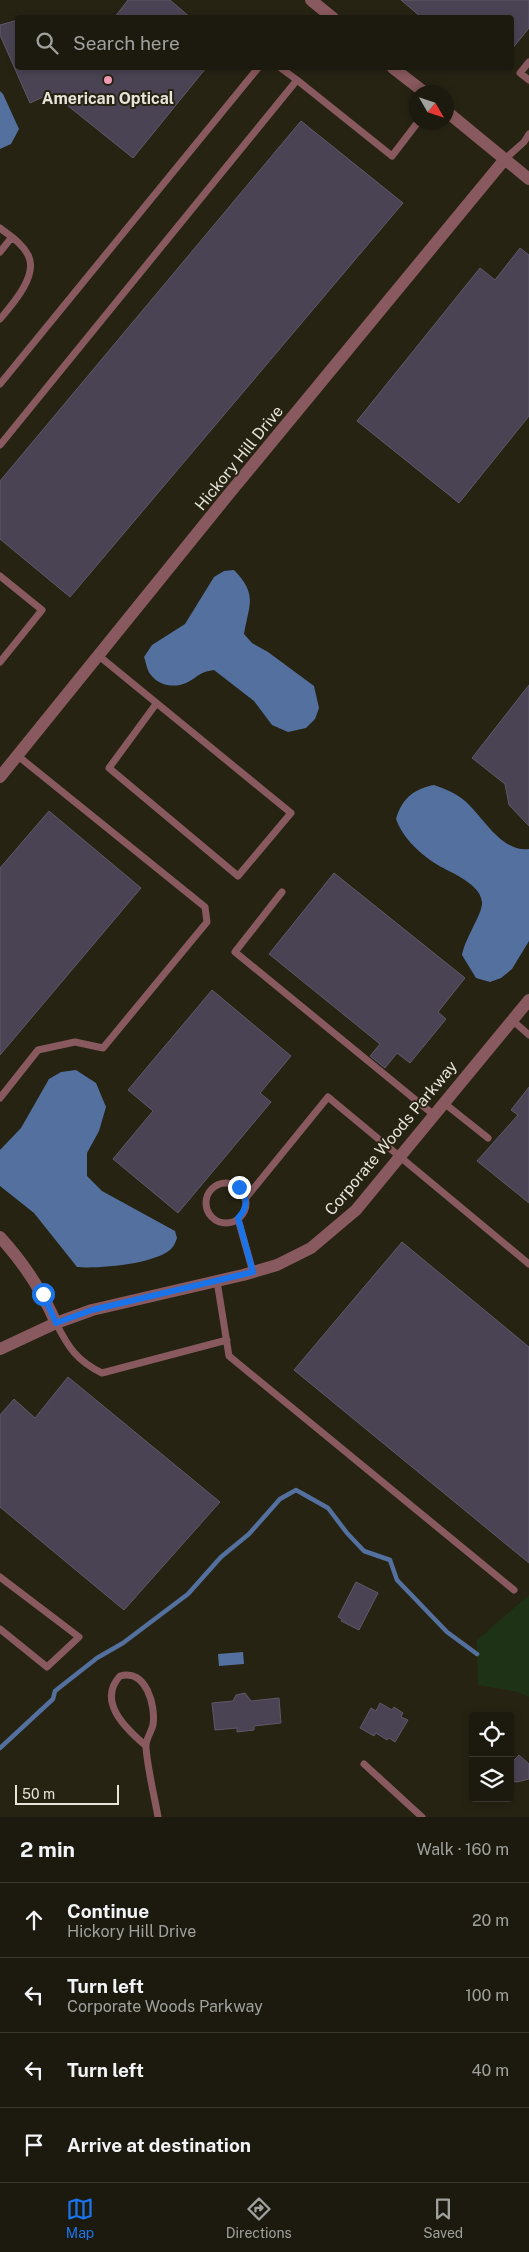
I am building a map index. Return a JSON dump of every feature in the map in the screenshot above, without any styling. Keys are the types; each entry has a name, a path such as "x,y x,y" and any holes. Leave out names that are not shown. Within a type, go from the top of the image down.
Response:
{"street":[{"path":"311,0 328,15"},
{"path":"396,70 415,85"},
{"path":"454,118 529,179"},
{"name":"Hickory Hill Drive","path":"1,775 505,159"},
{"name":"Corporate Woods Parkway","path":"0,1349 56,1323 92,1310 253,1272 297,1256 332,1233 356,1210 529,1000"},
{"path":"0,1237 32,1277 43,1294 56,1323"}],"lane":[{"path":"529,62 520,73 529,80"},
{"path":"0,384 256,70"},
{"path":"284,70 392,156 412,130"},
{"path":"0,445 297,80"},
{"path":"505,159 524,142 529,134"},
{"path":"0,228 29,256 29,270 24,288 0,319"},
{"path":"0,252 12,238"},
{"path":"0,576 42,610 0,662"},
{"path":"98,656 291,813 238,876 108,768 156,704"},
{"path":"0,1098 38,1050 75,1042 103,1048 207,922 205,907 18,756"},
{"path":"282,892 235,952 434,1115"},
{"path":"512,1020 529,1035"},
{"path":"246,1199 239,1187 226,1182 213,1187 206,1199 208,1212 212,1218 225,1222 238,1218 245,1210 246,1199 328,1097 529,1264"},
{"path":"444,1103 488,1138"},
{"path":"238,1218 253,1272"},
{"path":"217,1281 229,1356 514,1590"},
{"path":"56,1323 68,1347 87,1365 102,1373 227,1340"},
{"path":"0,1577 78,1637 47,1667 0,1629"},
{"path":"145,1745 126,1725 111,1702 110,1692 120,1676 128,1674 137,1677 149,1693 153,1726 145,1745 158,1817"},
{"path":"364,1764 422,1817"}],"green space":[{"path":"529,1595 529,1697 518,1692 478,1685 477,1640"}],"water":[{"path":"0,91 19,129 11,144 0,149"},
{"path":"234,570 242,579 249,593 250,600 244,634 252,643 268,652 314,686 319,708 315,719 306,728 288,732 272,725 254,701 214,670 202,673 182,685 172,686 158,682 148,671 144,657 152,645 185,624 214,577 224,571"},
{"path":"434,785 462,798 501,840 519,848 529,849 529,941 512,969 501,978 490,982 476,978 462,955 482,907 480,895 468,882 436,864 420,852 406,837 396,819 398,812 409,796 420,789"},
{"path":"76,1070 96,1083 106,1107 99,1131 87,1153 87,1176 102,1191 175,1231 177,1238 172,1248 154,1258 127,1264 77,1267 34,1213 0,1186 0,1150 21,1128 49,1079 61,1072"},
{"path":"243,1652 244,1664 219,1666 218,1654"}],"building":[{"path":"128,0 170,0 188,15 116,15"},
{"path":"401,0 529,0 529,28 514,47 514,15 418,15"},
{"name":"American Optical","path":"15,21 15,69 0,35 0,25"},
{"name":"American Optical","path":"15,70 204,70 133,158 52,93 30,103"},
{"path":"301,121 403,203 70,597 0,539 0,481"},
{"path":"520,248 529,255 529,416 459,503 357,421 480,268 495,280"},
{"path":"529,685 529,826 509,805 505,784 472,758"},
{"path":"49,811 141,888 0,1055 0,868"},
{"path":"334,873 465,978 438,1012 446,1019 410,1063 397,1053 385,1068 370,1056 380,1044 269,954"},
{"path":"212,990 291,1056 260,1093 271,1102 178,1213 113,1159 153,1111 128,1090"},
{"path":"529,1087 529,1203 477,1161 518,1115 511,1110"},
{"path":"402,1242 529,1347 529,1563 294,1370"},
{"path":"68,1377 220,1502 124,1610 0,1507 0,1415 14,1399 35,1418"},
{"path":"356,1582 378,1593 359,1630 341,1621 342,1619 338,1617"},
{"path":"245,1693 251,1701 279,1698 281,1723 254,1726 254,1730 237,1732 237,1728 215,1730 212,1703 233,1701 236,1695"},
{"path":"380,1703 392,1710 394,1707 403,1713 401,1717 408,1720 395,1742 389,1738 387,1740 376,1733 374,1736 360,1728 371,1708 376,1711"},
{"path":"519,1755 529,1764 529,1779 514,1782 514,1760"}],"waterway":[{"path":"0,1748 53,1699 55,1691 97,1658 123,1643 188,1594 221,1557 249,1534 280,1499 296,1490 328,1508 364,1551 390,1560 397,1580 447,1632 477,1654"}],"place":[{"name":"American Optical","path":"108,80"}],"route":[{"path":"43,1294 56,1323 92,1310 253,1272 238,1218 245,1210 246,1204 246,1199 239,1187"}]}
